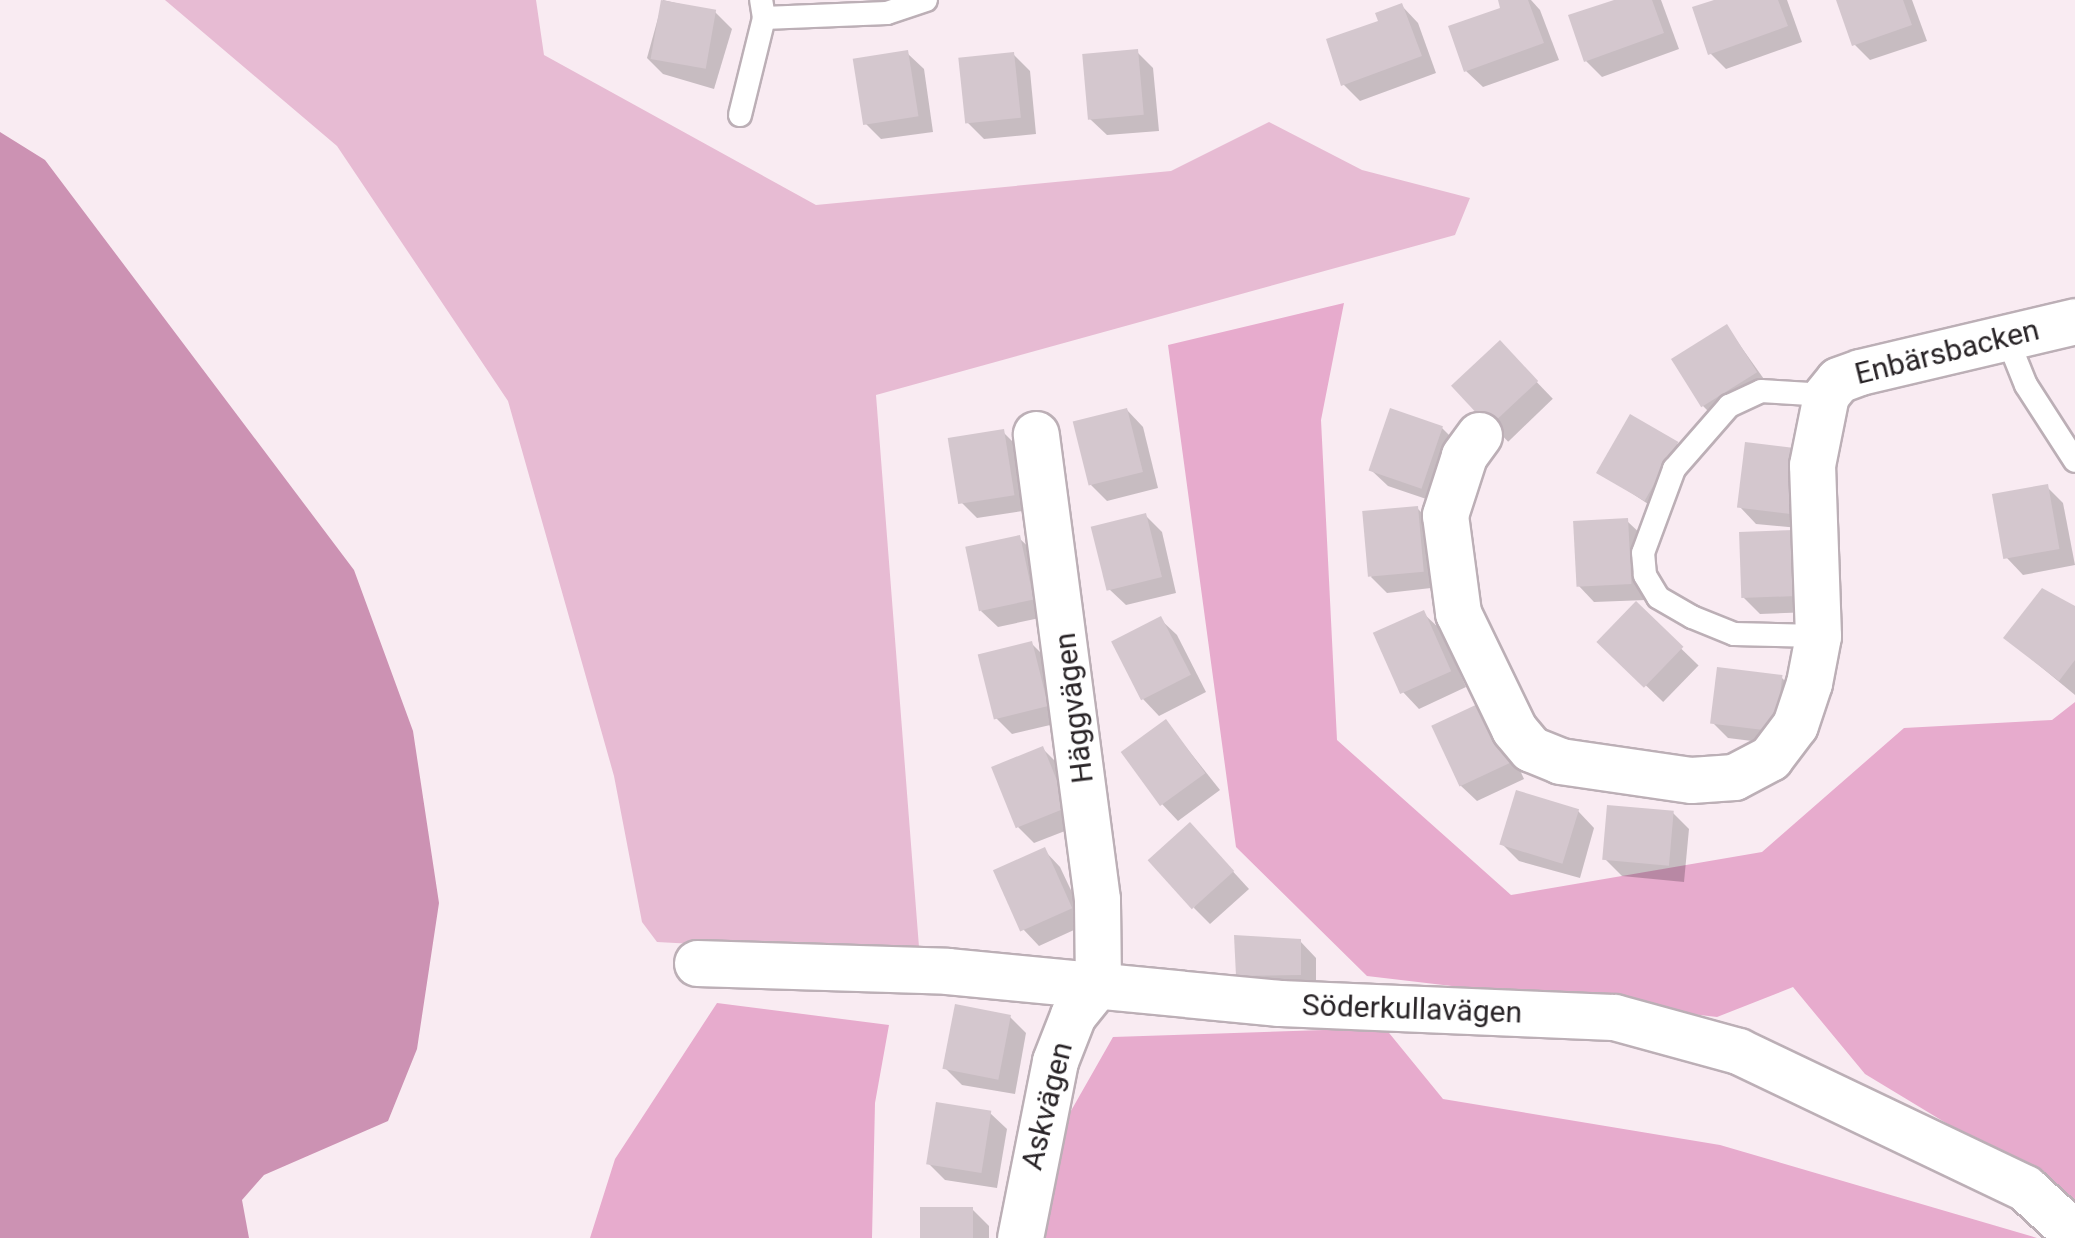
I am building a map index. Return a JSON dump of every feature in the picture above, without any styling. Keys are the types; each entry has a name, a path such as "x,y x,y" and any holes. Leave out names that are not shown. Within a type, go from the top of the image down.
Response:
{"street":[{"name":"Enbärsbacken","path":"1479,434 1464,456 1444,516 1458,613 1496,696 1532,750 1623,772 1691,780 1734,777 1770,758 1795,725 1818,636 1812,464 1826,395 1838,380 1860,372 2075,321"},
{"name":"Häggvägen","path":"1036,434 1097,899 1098,984"},
{"name":"Söderkullavägen","path":"697,963 1098,984 1279,1003 1614,1018 1738,1051 2025,1188 2075,1234"},
{"name":"Askvägen","path":"1020,1238 1054,1061 1072,1014 1098,984"}],"lane":[{"path":"740,116 763,9 887,13 926,0"},
{"path":"2007,338 2026,385 2075,461"},
{"name":"Enbärsbacken","path":"1818,636 1734,634 1692,617 1658,597 1645,575 1644,553 1674,469 1697,435 1729,406 1760,390 1826,395"}],"shaded area":[{"path":"165,0 536,0 544,55 816,205 1171,171 1269,122 1362,170 1470,198 1455,235 876,395 919,947 915,956 657,942 642,922 614,776 508,401 337,146"},
{"path":"0,132 45,160 354,570 413,731 439,903 417,1049 388,1121 264,1175 242,1200 249,1238 0,1238"},
{"path":"1344,303 1321,420 1337,740 1511,895 1762,852 1904,728 2052,720 2075,702 2075,1201 1865,1074 1793,987 1717,1017 1367,976 1236,847 1168,345"},
{"path":"717,1003 889,1025 875,1103 872,1238 590,1238 615,1159"},
{"path":"1385,1028 1443,1099 1720,1145 2037,1238 1040,1238 1043,1160 1113,1037"}],"building":[{"path":"661,0 716,10 706,69 651,59"},
{"path":"1498,0 1528,0 1544,43 1464,72 1448,26 1500,8"},
{"path":"1614,0 1652,0 1664,33 1584,62 1568,15"},
{"path":"1714,0 1778,0 1788,26 1708,55 1692,7"},
{"path":"1836,0 1903,0 1912,25 1852,46"},
{"path":"1402,3 1422,56 1341,86 1326,39 1378,21 1375,13"},
{"path":"1138,49 1144,115 1088,120 1082,54"},
{"path":"908,50 918,116 863,125 853,59"},
{"path":"1014,52 1021,118 965,123 958,58"},
{"path":"1727,324 1757,372 1701,407 1671,359"},
{"path":"1500,340 1538,381 1489,427 1451,386"},
{"path":"1127,408 1143,472 1089,486 1073,422"},
{"path":"1390,408 1443,426 1421,489 1369,470"},
{"path":"1630,414 1678,442 1644,501 1596,473"},
{"path":"1004,429 1014,495 958,504 948,438"},
{"path":"1745,442 1801,449 1793,514 1737,508"},
{"path":"2048,484 2059,549 2003,559 1992,494"},
{"path":"1418,506 1424,572 1368,577 1362,511"},
{"path":"1146,513 1162,577 1107,591 1091,527"},
{"path":"1628,518 1631,584 1577,587 1573,521"},
{"path":"1795,530 1797,596 1741,598 1739,532"},
{"path":"1020,535 1034,600 979,611 965,547"},
{"path":"2042,588 2075,606 2075,660 2059,681 2003,638"},
{"path":"1636,601 1683,647 1644,688 1596,642"},
{"path":"1424,610 1451,671 1400,694 1373,633"},
{"path":"1161,616 1191,675 1141,700 1111,641"},
{"path":"1032,641 1048,706 994,720 978,655"},
{"path":"1717,667 1783,675 1776,732 1710,724"},
{"path":"1482,702 1510,763 1460,786 1431,726"},
{"path":"1166,719 1205,773 1160,806 1121,752"},
{"path":"1043,746 1068,807 1016,828 991,767"},
{"path":"1516,790 1579,809 1562,864 1499,845"},
{"path":"1607,805 1674,811 1669,866 1602,860"},
{"path":"1190,822 1234,871 1192,909 1148,860"},
{"path":"1045,847 1072,908 1020,931 993,870"},
{"path":"1234,935 1301,939 1301,975 1236,976"},
{"path":"955,1004 1011,1015 998,1080 942,1069"},
{"path":"936,1102 991,1111 981,1173 926,1164"},
{"path":"920,1207 973,1207 973,1238 920,1238"}]}
